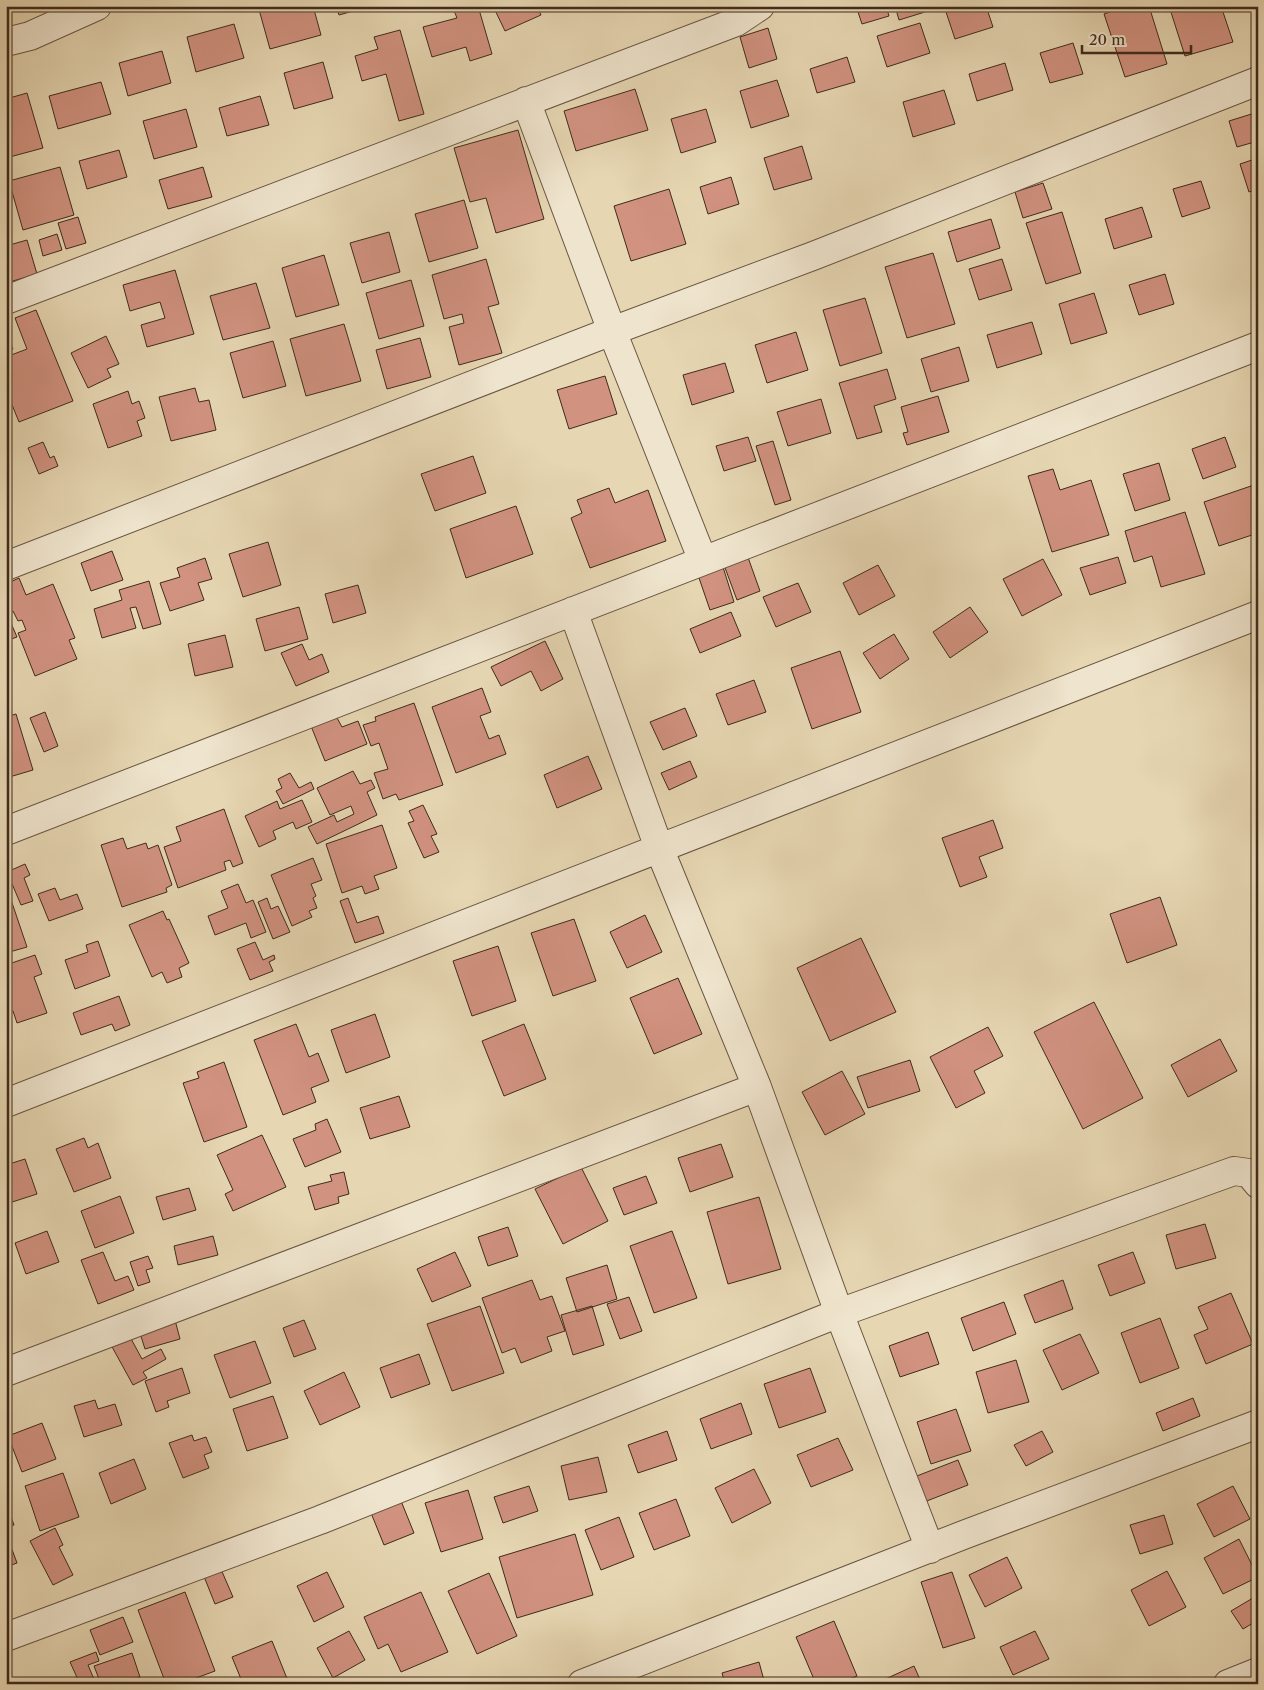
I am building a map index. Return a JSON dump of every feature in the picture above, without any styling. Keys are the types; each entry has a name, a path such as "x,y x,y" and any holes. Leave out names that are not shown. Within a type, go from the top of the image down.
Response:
{"street":[{"path":"6,42 30,36 97,6"},
{"path":"6,300 736,22 760,6"},
{"path":"6,566 612,331 813,256 1258,81"},
{"path":"526,101 612,331 703,561"},
{"path":"6,831 1258,346"},
{"path":"573,611 659,848 757,1087 839,1313 930,1549"},
{"path":"6,1103 1258,615"},
{"path":"6,1372 757,1087"},
{"path":"6,1636 320,1520 839,1313 1234,1171 1249,1173 1258,1184"},
{"path":"582,1684 1258,1424"},
{"path":"1228,1684 1258,1672"}],"building":[{"path":"258,6 313,6 321,35 270,49"},
{"path":"336,6 371,6 339,15"},
{"path":"478,6 492,54 470,61 466,47 432,57 423,27 457,18 453,8"},
{"path":"493,6 537,6 541,15 505,31"},
{"path":"856,6 886,6 889,16 862,24"},
{"path":"895,6 923,6 925,12 899,20"},
{"path":"963,6 986,6 993,27 955,39 946,12"},
{"path":"1128,6 1149,6 1167,64 1125,77 1104,14"},
{"path":"1169,6 1221,6 1233,42 1185,56"},
{"path":"1251,6 1258,6 1258,23 1256,23"},
{"path":"920,23 930,53 887,67 877,36"},
{"path":"234,24 244,58 196,72 187,37"},
{"path":"768,28 777,59 749,68 740,37"},
{"path":"400,30 424,114 399,121 386,74 362,81 355,56 378,49 374,37"},
{"path":"1073,43 1083,74 1050,83 1040,53"},
{"path":"162,51 171,83 128,96 119,63"},
{"path":"847,57 855,82 817,93 810,69"},
{"path":"323,62 333,98 294,109 284,73"},
{"path":"1005,63 1013,90 977,101 969,74"},
{"path":"777,80 789,116 751,128 740,91"},
{"path":"101,82 111,114 58,129 49,96"},
{"path":"635,89 648,130 576,151 564,111"},
{"path":"944,90 955,124 913,137 903,102"},
{"path":"27,93 43,148 6,158 6,99"},
{"path":"260,96 269,125 227,136 219,108"},
{"path":"186,109 197,147 154,159 143,121"},
{"path":"706,109 716,142 681,153 671,119"},
{"path":"1258,112 1258,141 1237,147 1229,121"},
{"path":"518,130 544,219 496,233 486,198 470,202 454,148"},
{"path":"802,146 812,179 774,190 764,158"},
{"path":"119,150 127,177 87,189 79,161"},
{"path":"1258,158 1258,189 1249,192 1240,164"},
{"path":"60,167 74,215 23,230 9,181"},
{"path":"203,167 212,197 168,209 159,180"},
{"path":"731,177 739,204 708,214 700,187"},
{"path":"1201,181 1210,208 1182,217 1173,189"},
{"path":"1043,183 1052,209 1023,218 1015,192"},
{"path":"669,189 686,244 631,261 614,206"},
{"path":"464,200 478,248 429,262 415,214"},
{"path":"1142,207 1152,237 1114,249 1105,219"},
{"path":"1062,212 1081,273 1046,284 1026,223"},
{"path":"78,217 86,243 66,249 58,223"},
{"path":"991,219 1000,248 957,262 948,232"},
{"path":"389,232 400,272 362,283 350,243"},
{"path":"57,234 62,250 43,256 39,240"},
{"path":"27,240 37,274 6,283 6,246"},
{"path":"933,253 955,324 907,338 885,267"},
{"path":"324,255 339,305 296,317 282,268"},
{"path":"486,259 499,304 488,307 502,353 459,365 449,327 464,323 462,314 444,319 432,275"},
{"path":"1002,259 1012,290 979,300 969,269"},
{"path":"175,270 194,334 147,347 141,325 165,318 160,302 130,311 123,285"},
{"path":"1165,274 1174,304 1139,315 1129,285"},
{"path":"411,280 424,326 379,339 366,293"},
{"path":"256,283 270,328 223,340 210,296"},
{"path":"1094,293 1107,333 1071,344 1059,304"},
{"path":"865,298 882,353 840,366 823,310"},
{"path":"36,310 73,401 19,422 6,390 6,357 27,349 15,318"},
{"path":"1032,322 1042,354 997,368 987,335"},
{"path":"344,324 361,381 306,396 290,339"},
{"path":"796,332 808,370 767,383 755,345"},
{"path":"6,335 13,349 6,352"},
{"path":"106,336 119,364 107,369 111,377 88,388 71,353"},
{"path":"420,338 431,377 387,389 376,350"},
{"path":"273,341 286,386 243,398 230,353"},
{"path":"959,347 969,381 931,392 921,359"},
{"path":"725,363 734,392 692,405 683,375"},
{"path":"887,369 896,399 874,406 882,432 857,439 839,383"},
{"path":"605,376 617,414 569,429 557,390"},
{"path":"195,388 199,402 209,400 216,430 171,441 159,397"},
{"path":"128,391 132,404 139,401 145,418 137,421 142,436 108,448 93,404"},
{"path":"938,396 949,432 907,445 903,433 908,432 901,407"},
{"path":"821,399 831,433 788,446 777,412"},
{"path":"748,437 756,461 724,471 716,446"},
{"path":"1225,437 1236,467 1203,479 1192,449"},
{"path":"773,441 791,500 775,505 756,446"},
{"path":"43,442 50,458 54,456 58,466 39,474 28,448"},
{"path":"473,456 486,493 435,511 421,474"},
{"path":"1159,463 1170,500 1135,511 1123,474"},
{"path":"1053,469 1060,490 1091,480 1109,535 1052,552 1028,476"},
{"path":"1254,485 1258,496 1258,533 1219,546 1204,502"},
{"path":"609,488 615,503 648,490 666,541 590,568 571,518 582,513 577,500"},
{"path":"6,493 11,509 6,510"},
{"path":"516,506 533,554 466,578 450,529"},
{"path":"1185,512 1205,574 1161,587 1152,556 1134,562 1125,531"},
{"path":"268,542 281,585 243,597 229,554"},
{"path":"745,549 760,591 737,600 721,557"},
{"path":"112,551 123,580 91,591 81,563"},
{"path":"1118,557 1126,583 1090,595 1080,568"},
{"path":"205,558 212,579 198,583 204,600 170,611 160,583 180,577 177,568"},
{"path":"1043,559 1062,595 1022,616 1003,579"},
{"path":"878,565 895,596 859,615 843,583"},
{"path":"723,567 734,602 710,610 698,575"},
{"path":"19,578 26,595 53,584 75,638 69,640 77,659 35,676 18,633 26,630 22,620 18,621 13,611 7,614 17,637 6,641 6,584"},
{"path":"149,581 161,624 143,629 136,607 130,608 136,628 102,638 94,609 122,600 119,590"},
{"path":"798,583 811,612 776,627 763,597"},
{"path":"358,585 366,613 333,623 325,594"},
{"path":"299,607 308,639 265,651 256,619"},
{"path":"970,607 988,632 950,658 933,632"},
{"path":"731,612 741,636 700,653 690,629"},
{"path":"894,634 909,659 880,679 863,653"},
{"path":"225,635 233,667 195,676 188,644"},
{"path":"545,641 563,679 541,691 531,671 501,686 491,667"},
{"path":"302,644 309,660 322,654 329,672 296,686 281,653"},
{"path":"840,651 861,712 812,729 791,668"},
{"path":"754,680 766,712 728,725 716,694"},
{"path":"482,688 491,712 480,716 489,739 499,735 506,754 456,773 432,707"},
{"path":"414,703 443,785 399,800 396,794 383,799 374,773 388,769 379,743 371,746 363,725 376,721 375,717"},
{"path":"685,708 697,736 663,750 650,722"},
{"path":"45,712 58,746 44,752 30,718"},
{"path":"16,714 33,770 6,778 6,717"},
{"path":"336,716 342,727 358,721 367,744 325,761 311,726"},
{"path":"588,756 602,789 557,808 544,775"},
{"path":"690,761 697,777 669,790 661,773"},
{"path":"353,771 360,784 371,780 375,788 367,792 377,815 317,844 308,827 334,815 337,822 354,814 351,806 330,815 317,788"},
{"path":"290,773 299,788 311,782 314,789 283,804 276,791 282,788 278,779"},
{"path":"302,800 312,822 296,829 293,822 273,831 276,839 259,847 245,816 277,801 280,809"},
{"path":"423,805 437,834 431,836 439,852 424,858 408,823 414,821 409,811"},
{"path":"224,809 243,863 233,867 230,860 224,862 226,870 178,888 164,847 181,841 176,827"},
{"path":"993,820 1003,848 979,857 987,877 960,887 942,838"},
{"path":"382,825 397,868 374,876 379,889 365,894 362,886 342,893 326,844"},
{"path":"123,838 127,849 146,843 148,849 158,845 172,885 166,888 167,892 122,907 101,845"},
{"path":"313,858 322,880 311,884 316,896 313,898 317,908 309,911 312,917 292,926 271,875"},
{"path":"25,864 30,875 24,878 33,901 21,905 7,872"},
{"path":"238,884 246,903 253,900 266,932 251,938 246,923 215,935 208,916 228,908 221,891"},
{"path":"6,885 27,947 6,953"},
{"path":"55,888 60,900 77,894 83,909 49,921 38,894"},
{"path":"1160,897 1177,945 1127,963 1110,914"},
{"path":"267,898 271,909 278,906 290,932 273,939 258,902"},
{"path":"348,898 357,923 378,916 384,933 355,943 340,901"},
{"path":"163,911 167,920 169,919 189,963 179,968 182,977 167,983 162,972 152,977 129,925"},
{"path":"645,915 662,952 627,968 610,932"},
{"path":"574,919 596,981 553,996 531,933"},
{"path":"861,938 896,1012 830,1041 797,968"},
{"path":"98,941 110,976 75,989 65,960 88,952 86,945"},
{"path":"255,942 263,960 274,955 275,959 269,962 273,971 250,980 237,949"},
{"path":"498,946 516,1001 472,1016 453,961"},
{"path":"35,955 42,974 34,977 47,1013 17,1023 13,1011 6,1014 6,965"},
{"path":"678,978 702,1034 654,1054 630,998"},
{"path":"119,996 130,1025 115,1031 112,1024 81,1035 73,1013"},
{"path":"1094,1002 1143,1098 1083,1129 1034,1032"},
{"path":"375,1014 390,1057 346,1073 331,1030"},
{"path":"296,1024 309,1057 318,1053 329,1081 311,1088 316,1102 283,1115 254,1040"},
{"path":"524,1024 546,1079 504,1096 482,1041"},
{"path":"988,1027 1003,1056 974,1071 985,1093 956,1108 930,1057"},
{"path":"1220,1039 1237,1071 1188,1097 1171,1065"},
{"path":"910,1060 920,1091 868,1108 857,1077"},
{"path":"224,1062 247,1127 204,1142 183,1083 199,1078 197,1072"},
{"path":"842,1071 865,1114 825,1135 802,1092"},
{"path":"399,1096 410,1127 370,1139 360,1108"},
{"path":"327,1119 341,1152 305,1167 293,1139 316,1130 315,1124"},
{"path":"262,1135 286,1187 233,1211 225,1194 233,1190 217,1155"},
{"path":"84,1138 88,1148 98,1143 111,1178 74,1192 56,1149"},
{"path":"721,1144 733,1177 690,1192 678,1158"},
{"path":"25,1159 37,1194 6,1204 6,1165"},
{"path":"581,1167 608,1221 563,1244 535,1189"},
{"path":"344,1172 349,1194 338,1197 339,1203 315,1210 308,1187 332,1181 330,1175"},
{"path":"646,1176 657,1203 624,1215 613,1188"},
{"path":"189,1188 196,1210 163,1220 156,1197"},
{"path":"120,1196 134,1233 95,1248 81,1211"},
{"path":"759,1197 781,1269 728,1284 707,1212"},
{"path":"1205,1224 1216,1258 1176,1269 1166,1235"},
{"path":"508,1227 518,1256 488,1266 478,1237"},
{"path":"47,1231 59,1262 26,1274 15,1243"},
{"path":"672,1231 697,1298 654,1313 630,1246"},
{"path":"213,1236 218,1255 178,1265 174,1246"},
{"path":"103,1252 115,1281 128,1276 134,1290 98,1304 81,1260"},
{"path":"455,1252 471,1286 432,1302 417,1269"},
{"path":"1133,1252 1145,1283 1110,1296 1098,1265"},
{"path":"148,1256 153,1268 146,1270 150,1282 138,1286 130,1262"},
{"path":"607,1265 617,1299 577,1312 566,1278"},
{"path":"532,1280 540,1300 552,1296 565,1331 547,1337 552,1351 521,1363 515,1348 502,1353 482,1298"},
{"path":"1063,1280 1073,1309 1035,1323 1024,1295"},
{"path":"1231,1293 1253,1344 1206,1364 1194,1335 1208,1329 1198,1307"},
{"path":"629,1297 642,1331 620,1339 607,1304"},
{"path":"1004,1302 1016,1334 973,1351 961,1318"},
{"path":"480,1306 504,1373 452,1391 427,1324"},
{"path":"592,1306 604,1345 573,1355 561,1315"},
{"path":"1160,1318 1179,1368 1140,1383 1121,1333"},
{"path":"175,1320 180,1339 145,1349 139,1330"},
{"path":"304,1320 316,1349 294,1357 283,1328"},
{"path":"928,1332 939,1364 900,1377 889,1346"},
{"path":"1080,1334 1099,1373 1062,1390 1043,1350"},
{"path":"129,1335 142,1359 161,1349 166,1359 143,1372 147,1378 133,1385 111,1345"},
{"path":"255,1341 271,1383 230,1398 214,1355"},
{"path":"419,1354 430,1384 391,1398 380,1368"},
{"path":"1016,1360 1029,1402 988,1413 976,1372"},
{"path":"182,1368 190,1393 167,1401 169,1407 156,1412 145,1381"},
{"path":"810,1368 826,1412 779,1428 764,1384"},
{"path":"344,1372 360,1407 320,1425 304,1391"},
{"path":"273,1396 288,1438 247,1451 233,1409"},
{"path":"1193,1398 1200,1416 1163,1431 1156,1413"},
{"path":"95,1400 98,1409 115,1404 122,1425 84,1437 74,1406"},
{"path":"741,1403 752,1434 711,1449 700,1419"},
{"path":"956,1409 971,1451 931,1464 917,1422"},
{"path":"42,1423 56,1459 22,1472 8,1436"},
{"path":"667,1431 677,1460 638,1473 628,1445"},
{"path":"1042,1431 1053,1452 1026,1466 1014,1445"},
{"path":"192,1435 194,1441 206,1437 212,1452 204,1455 209,1468 183,1478 169,1443"},
{"path":"838,1438 853,1470 811,1487 797,1455"},
{"path":"598,1457 607,1492 569,1500 561,1466"},
{"path":"134,1459 146,1489 111,1504 99,1473"},
{"path":"958,1460 968,1485 919,1504 909,1479"},
{"path":"754,1469 771,1503 732,1523 715,1488"},
{"path":"63,1473 79,1517 40,1531 25,1486"},
{"path":"529,1486 538,1511 503,1523 494,1497"},
{"path":"1233,1486 1250,1519 1214,1537 1197,1504"},
{"path":"468,1490 483,1539 441,1552 425,1503"},
{"path":"399,1496 414,1533 384,1545 369,1508"},
{"path":"676,1499 690,1536 654,1550 639,1513"},
{"path":"6,1503 14,1525 6,1527"},
{"path":"1164,1515 1173,1544 1140,1554 1130,1525"},
{"path":"619,1517 634,1557 601,1570 585,1530"},
{"path":"55,1528 63,1545 59,1547 73,1575 53,1585 30,1541"},
{"path":"6,1533 17,1563 6,1567"},
{"path":"575,1534 593,1595 517,1618 499,1557"},
{"path":"1239,1539 1258,1577 1223,1594 1204,1558"},
{"path":"1007,1557 1022,1588 985,1607 969,1575"},
{"path":"220,1567 233,1597 215,1604 203,1574"},
{"path":"1167,1571 1186,1607 1149,1626 1131,1590"},
{"path":"327,1572 344,1607 314,1622 297,1586"},
{"path":"952,1572 975,1638 943,1648 921,1582"},
{"path":"489,1573 517,1636 477,1654 448,1591"},
{"path":"185,1592 215,1671 180,1684 166,1684 138,1610"},
{"path":"421,1592 448,1652 401,1672 388,1644 378,1649 364,1617"},
{"path":"1258,1595 1258,1620 1243,1629 1231,1611"},
{"path":"123,1617 133,1642 100,1655 90,1630"},
{"path":"834,1621 857,1676 838,1684 816,1684 796,1637"},
{"path":"349,1631 365,1660 333,1678 317,1648"},
{"path":"1035,1631 1049,1659 1013,1675 1000,1647"},
{"path":"272,1641 288,1681 281,1684 243,1684 232,1657"},
{"path":"96,1652 99,1661 88,1665 96,1684 80,1684 70,1662"},
{"path":"132,1653 140,1677 121,1684 101,1684 94,1666"},
{"path":"759,1662 765,1684 725,1684 722,1673"},
{"path":"914,1666 922,1684 883,1684 881,1681"},
{"path":"19,1678 22,1684 6,1684"}]}
